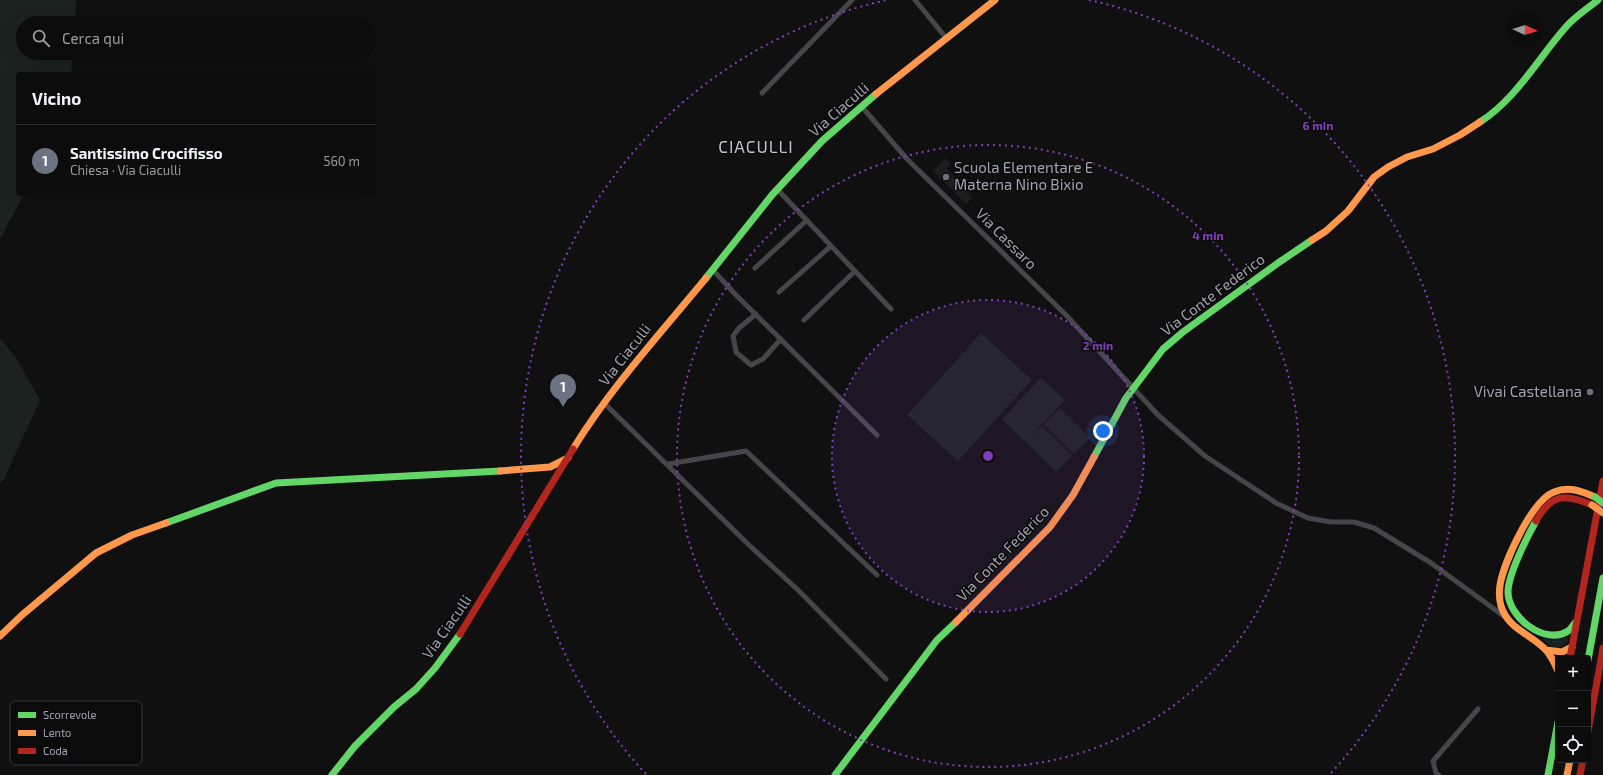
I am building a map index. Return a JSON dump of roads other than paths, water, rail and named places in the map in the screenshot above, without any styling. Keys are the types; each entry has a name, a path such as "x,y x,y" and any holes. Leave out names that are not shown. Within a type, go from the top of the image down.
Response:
{"main road":[{"name":"Via Ciaculli","path":"332,775 355,746 394,707 416,689 435,668 466,626 584,431 604,402 778,189 822,141 995,0"},
{"name":"Via Conte Federico","path":"835,775 883,710 938,640 1050,527 1073,496 1126,398 1163,348 1278,263 1326,231 1348,211 1374,177 1388,167 1407,157 1433,149 1460,135 1485,118 1506,101 1569,24 1598,0"},
{"path":"0,636 22,615 96,553 132,534 276,483 538,469 550,467 568,458"},
{"path":"1571,655 1603,481"},
{"path":"1555,666 1546,650 1520,631 1506,617 1501,606 1499,595 1501,579 1533,509 1541,500 1552,493 1562,490 1574,490 1586,492 1603,503"},
{"path":"1576,622 1568,632 1560,634 1547,634 1534,629 1515,614 1510,606 1508,595 1509,582 1534,523 1540,512 1546,506 1564,498 1582,500 1603,513"},
{"path":"1589,655 1603,578"},
{"path":"1546,650 1562,652 1572,647"},
{"path":"1589,727 1603,648"},
{"path":"1548,775 1557,727"},
{"path":"1567,775 1569,763"},
{"path":"1580,775 1582,763"}],"street":[{"path":"762,93 852,0"},
{"path":"915,0 947,38"},
{"name":"Via Cassaro","path":"862,107 907,159 1066,315 1158,415 1205,456 1276,503 1308,518 1331,522 1354,522 1374,528 1431,563 1506,617"},
{"path":"778,189 891,309"},
{"path":"755,268 807,220"},
{"path":"779,292 831,246"},
{"path":"712,269 877,435"},
{"path":"804,320 855,271"},
{"path":"756,314 732,336 736,352 751,365 763,359 781,339"},
{"path":"604,402 750,546 798,590 886,679"},
{"path":"668,464 746,451 877,575"},
{"path":"1439,775 1436,773 1433,761 1478,709"}],"place":[{"name":"Scuola Elementare E Materna Nino Bixio","path":"946,177"},
{"name":"Vivai Castellana","path":"1590,392"},
{"name":"Santissimo Crocifisso","path":"563,407"}],"district":[{"name":"CIACULLI","path":"756,147"}]}
